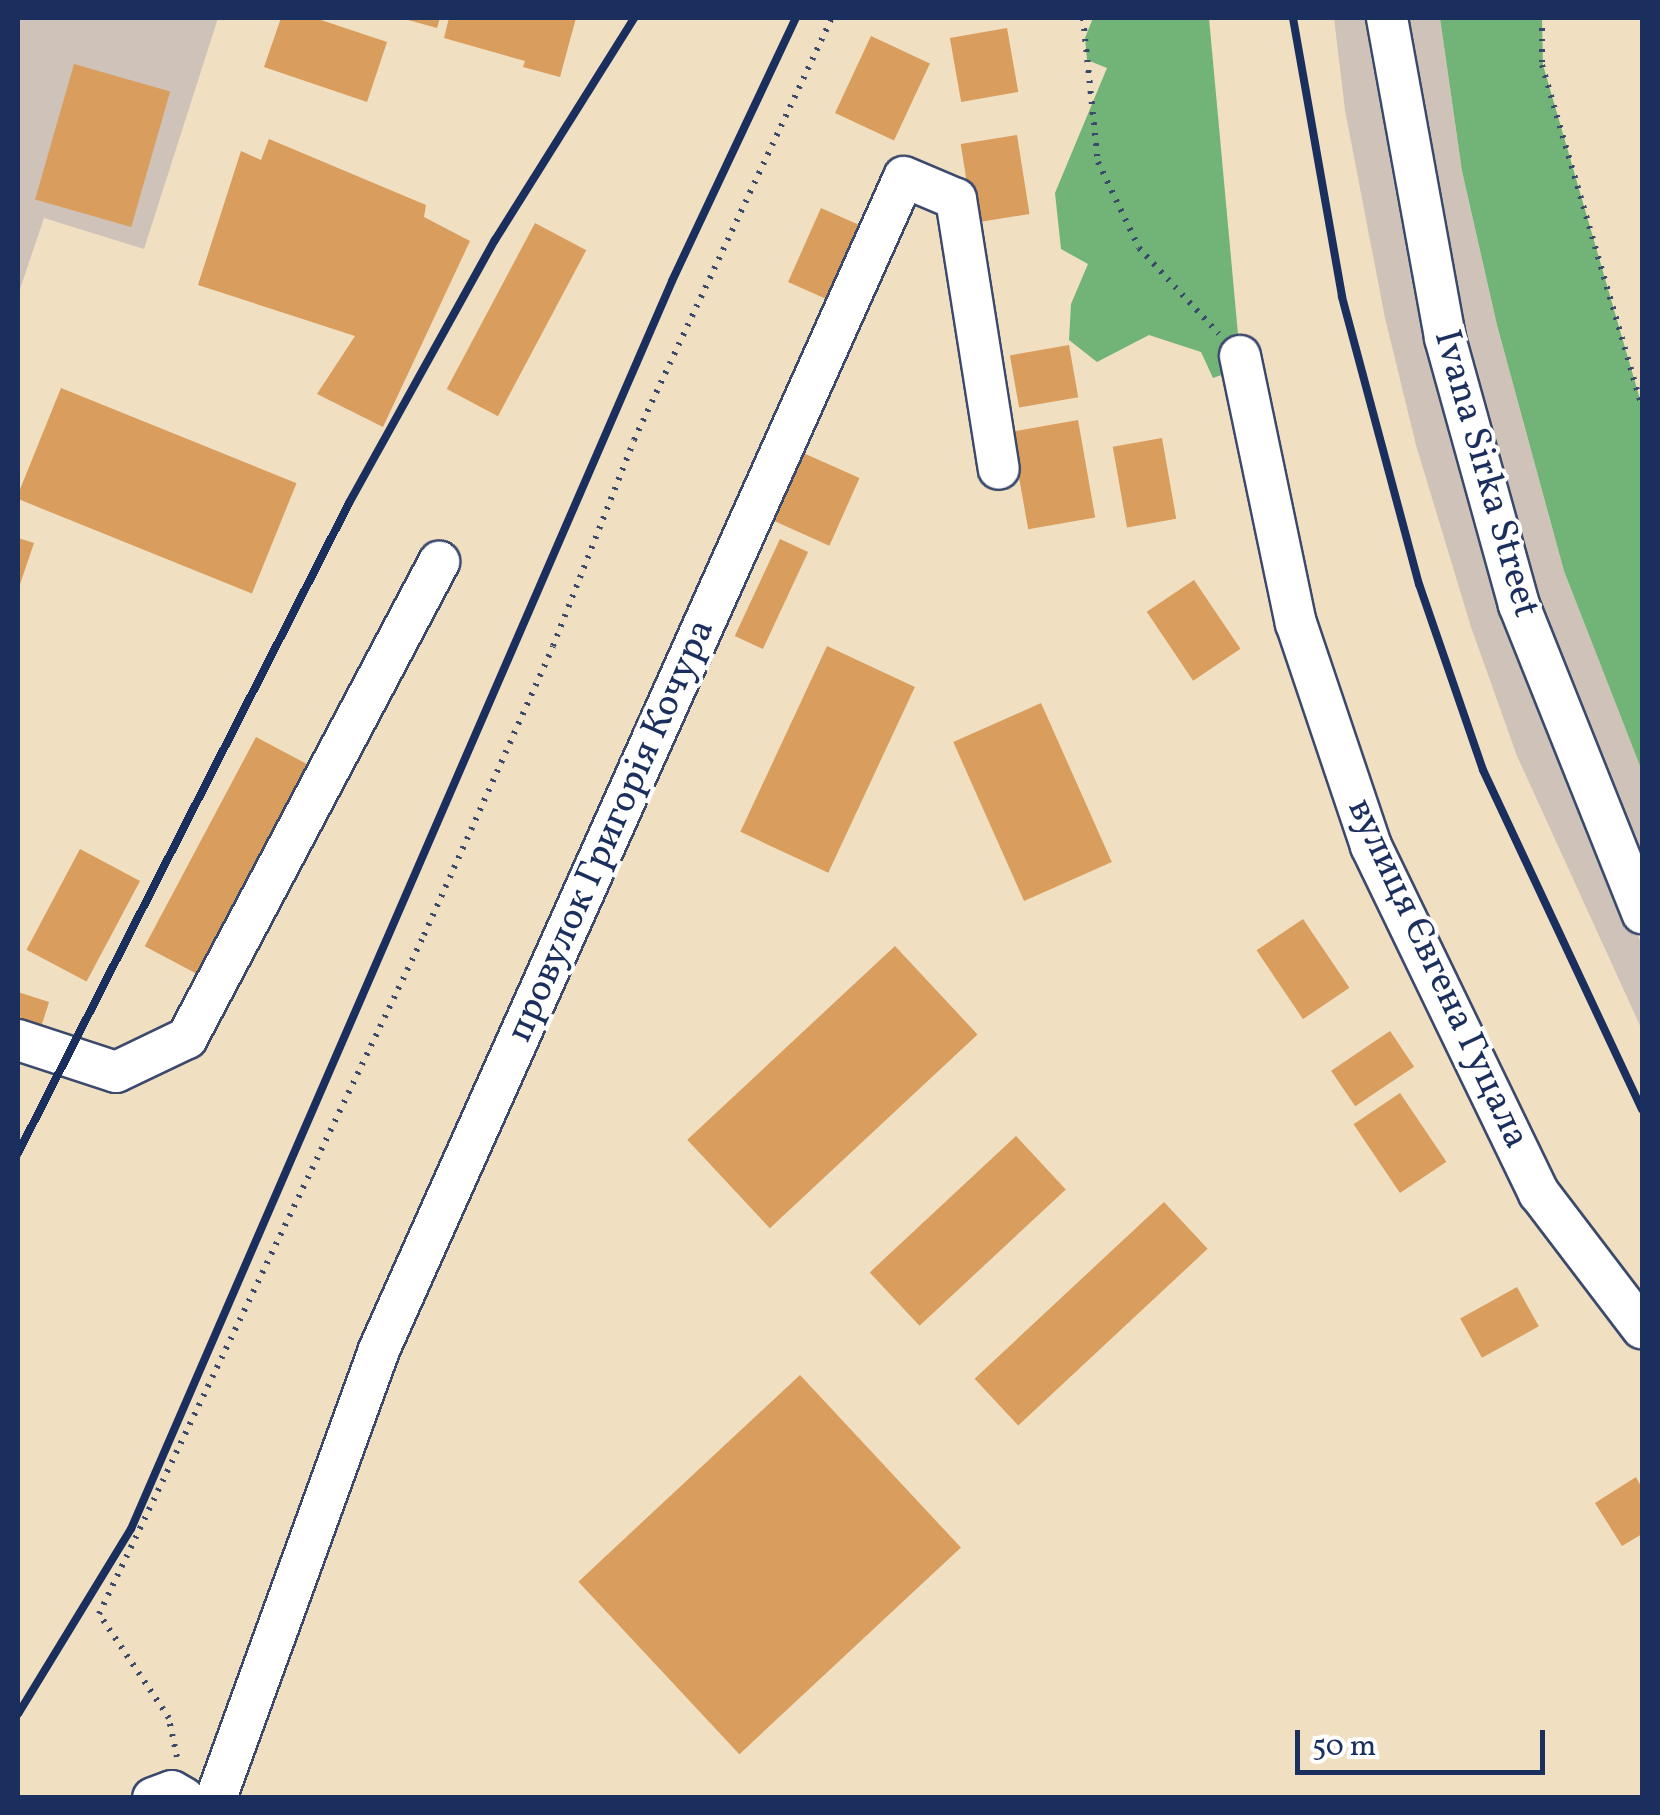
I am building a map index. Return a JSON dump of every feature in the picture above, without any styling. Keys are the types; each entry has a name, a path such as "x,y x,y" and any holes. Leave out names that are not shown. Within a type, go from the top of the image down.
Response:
{"street":[{"name":"Ivana Sirka Street","path":"1386,18 1445,338 1519,605 1642,913"},
{"name":"провулок Григорія Кочура","path":"216,1798 378,1352 904,177 956,199 999,468"},
{"name":"вулиця Євгена Гуцала","path":"1240,356 1296,624 1371,846 1539,1193 1642,1328"},
{"path":"18,1040 116,1072 187,1038 439,562"},
{"path":"153,1798 172,1791 182,1782"}],"path":[{"path":"182,1782 169,1718 100,1614 424,934 553,646 634,440 832,18"},
{"path":"1083,18 1098,162 1139,248 1240,356"},
{"path":"1542,18 1542,65 1642,406"}],"shaded area":[{"path":"18,18 218,18 144,249 44,218 18,295"},
{"path":"1334,18 1375,18 1387,109 1630,917 1642,945 1642,1030 1517,756 1471,627 1416,445 1385,318 1345,110"},
{"path":"1399,18 1440,18 1462,171 1497,325 1564,571 1642,771 1642,878 1531,592 1471,389"}],"green space":[{"path":"1093,18 1209,18 1240,356 1227,373 1213,378 1201,352 1149,335 1097,362 1069,340 1071,304 1088,264 1061,249 1055,193 1107,68 1087,60 1085,38"},
{"path":"1440,18 1542,18 1543,65 1642,406 1642,771 1564,571 1497,325 1462,171"}],"building":[{"path":"281,18 315,18 387,42 367,102 264,67"},
{"path":"401,18 440,18 437,28"},
{"path":"449,18 576,18 560,77 523,67 525,61 444,38"},
{"path":"1007,28 1018,92 961,102 950,38"},
{"path":"871,36 930,63 894,141 835,113"},
{"path":"74,64 170,92 131,227 35,200"},
{"path":"1017,135 1030,214 973,223 961,144"},
{"path":"269,139 426,205 424,217 470,241 383,427 317,394 355,336 198,285 241,151 261,160"},
{"path":"821,208 862,226 829,300 788,282"},
{"path":"535,223 586,250 498,416 447,389"},
{"path":"1069,345 1078,397 1019,408 1010,355"},
{"path":"61,388 297,483 252,593 18,499"},
{"path":"1078,420 1095,517 1028,529 1011,432"},
{"path":"1162,438 1176,519 1127,527 1113,447"},
{"path":"801,452 859,478 829,546 771,520"},
{"path":"18,538 34,543 18,590"},
{"path":"780,539 808,552 763,649 735,636"},
{"path":"1194,580 1240,649 1193,681 1147,612"},
{"path":"827,646 915,687 828,873 740,832"},
{"path":"1041,703 1112,862 1024,901 953,742"},
{"path":"256,737 318,770 207,979 145,946"},
{"path":"80,849 140,881 87,982 26,950"},
{"path":"1303,919 1349,988 1303,1019 1257,950"},
{"path":"895,946 978,1034 770,1228 687,1140"},
{"path":"18,992 49,1002 38,1037 18,1030"},
{"path":"1390,1031 1414,1067 1355,1106 1331,1071"},
{"path":"1400,1093 1446,1162 1400,1193 1354,1124"},
{"path":"1016,1136 1066,1189 920,1326 870,1272"},
{"path":"1164,1202 1208,1249 1018,1425 975,1379"},
{"path":"1517,1287 1539,1326 1482,1358 1460,1319"},
{"path":"800,1375 961,1548 739,1754 578,1582"},
{"path":"1636,1477 1642,1488 1642,1534 1622,1546 1595,1503"}],"railway":[{"path":"18,1153 349,503 495,240 634,18"},
{"path":"18,1714 131,1529 672,281 796,18"},
{"path":"1293,18 1342,297 1419,584 1483,770 1642,1110"}]}
